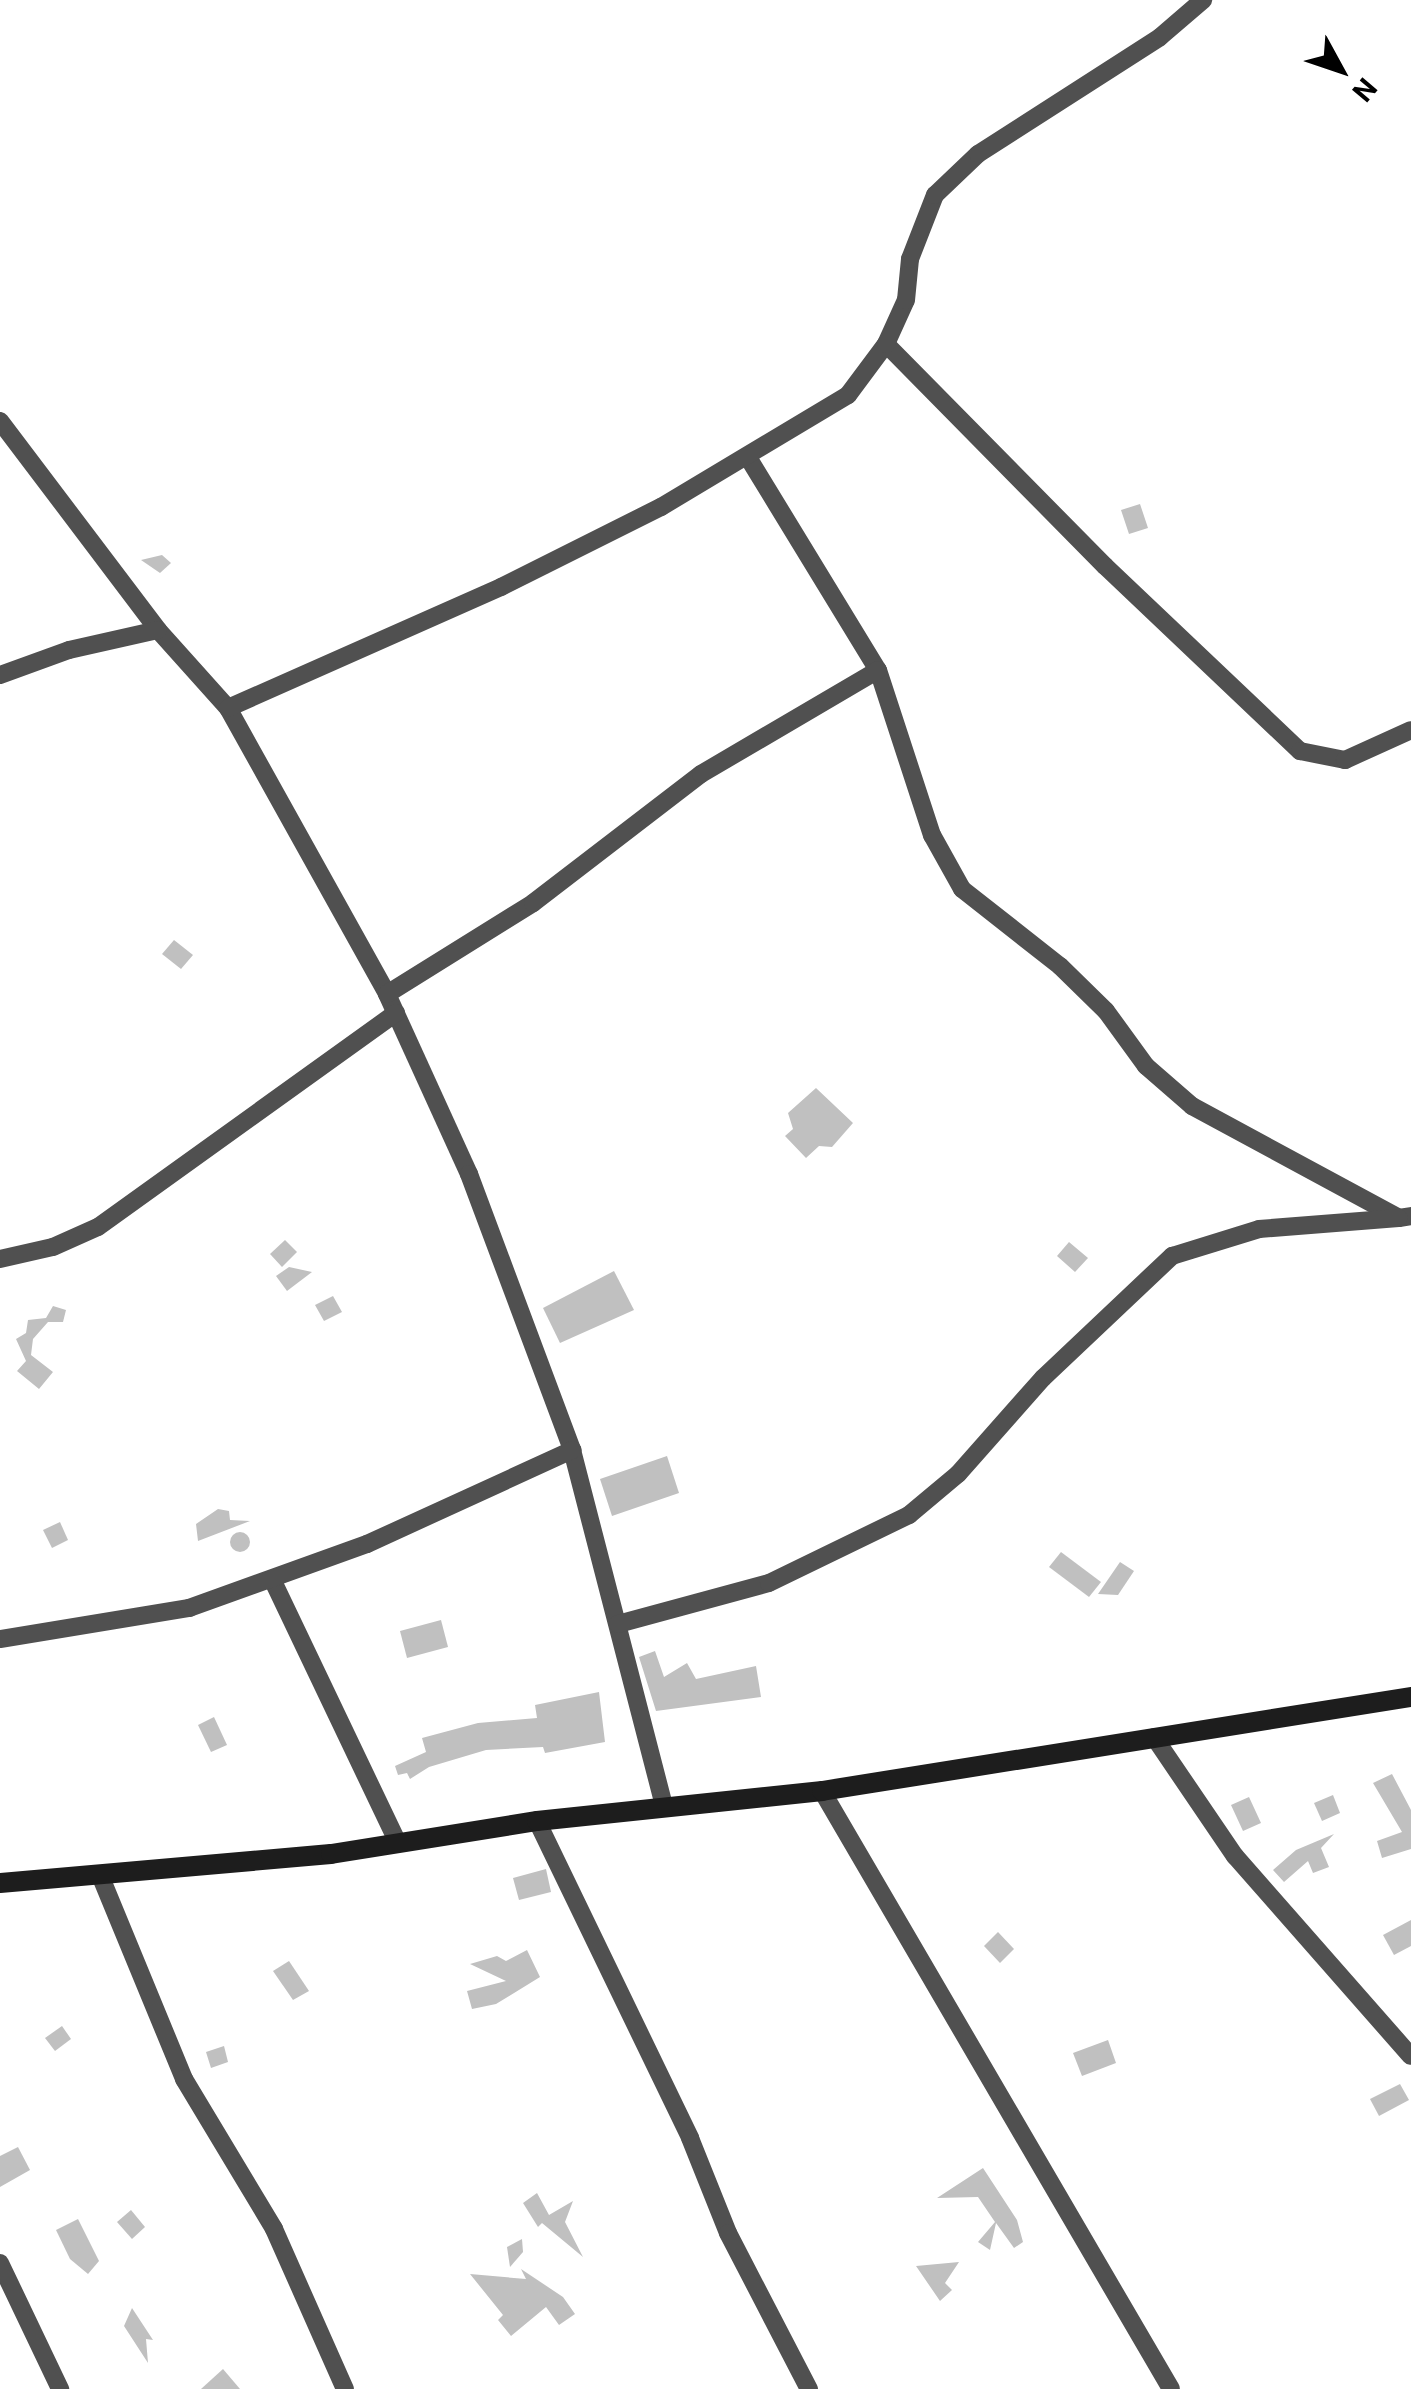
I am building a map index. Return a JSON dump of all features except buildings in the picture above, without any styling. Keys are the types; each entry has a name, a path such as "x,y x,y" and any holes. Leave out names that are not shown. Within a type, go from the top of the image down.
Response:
{"main road":[{"path":"0,1883 398,1843 537,1821 822,1792 1411,1697"}],"street":[{"path":"228,708 501,587 749,459 848,395 886,344 906,300 910,259 935,195 978,154 1160,37 1203,0"},
{"path":"886,344 1078,540 1300,751 1344,760 1411,730"},
{"path":"0,421 158,630 228,708 387,994 469,1174 572,1450 664,1807"},
{"path":"749,459 878,670 932,835 962,890 1060,966 1106,1011 1146,1066 1192,1106 1405,1217"},
{"path":"0,675 69,650 158,630"},
{"path":"387,994 533,904 700,774 878,670"},
{"path":"0,1260 53,1247 98,1227 396,1013"},
{"path":"618,1624 769,1583 909,1515 958,1474 1043,1378 1172,1256 1218,1236 1259,1229 1405,1217"},
{"path":"0,1638 189,1608 367,1544 572,1450"},
{"path":"272,1579 398,1843"},
{"path":"1154,1737 1236,1856 1411,2056"},
{"path":"822,1792 1171,2389"},
{"path":"537,1821 690,2138 728,2233 809,2389"},
{"path":"100,1875 184,2079 274,2229 345,2389"},
{"path":"0,2263 60,2389"}]}
